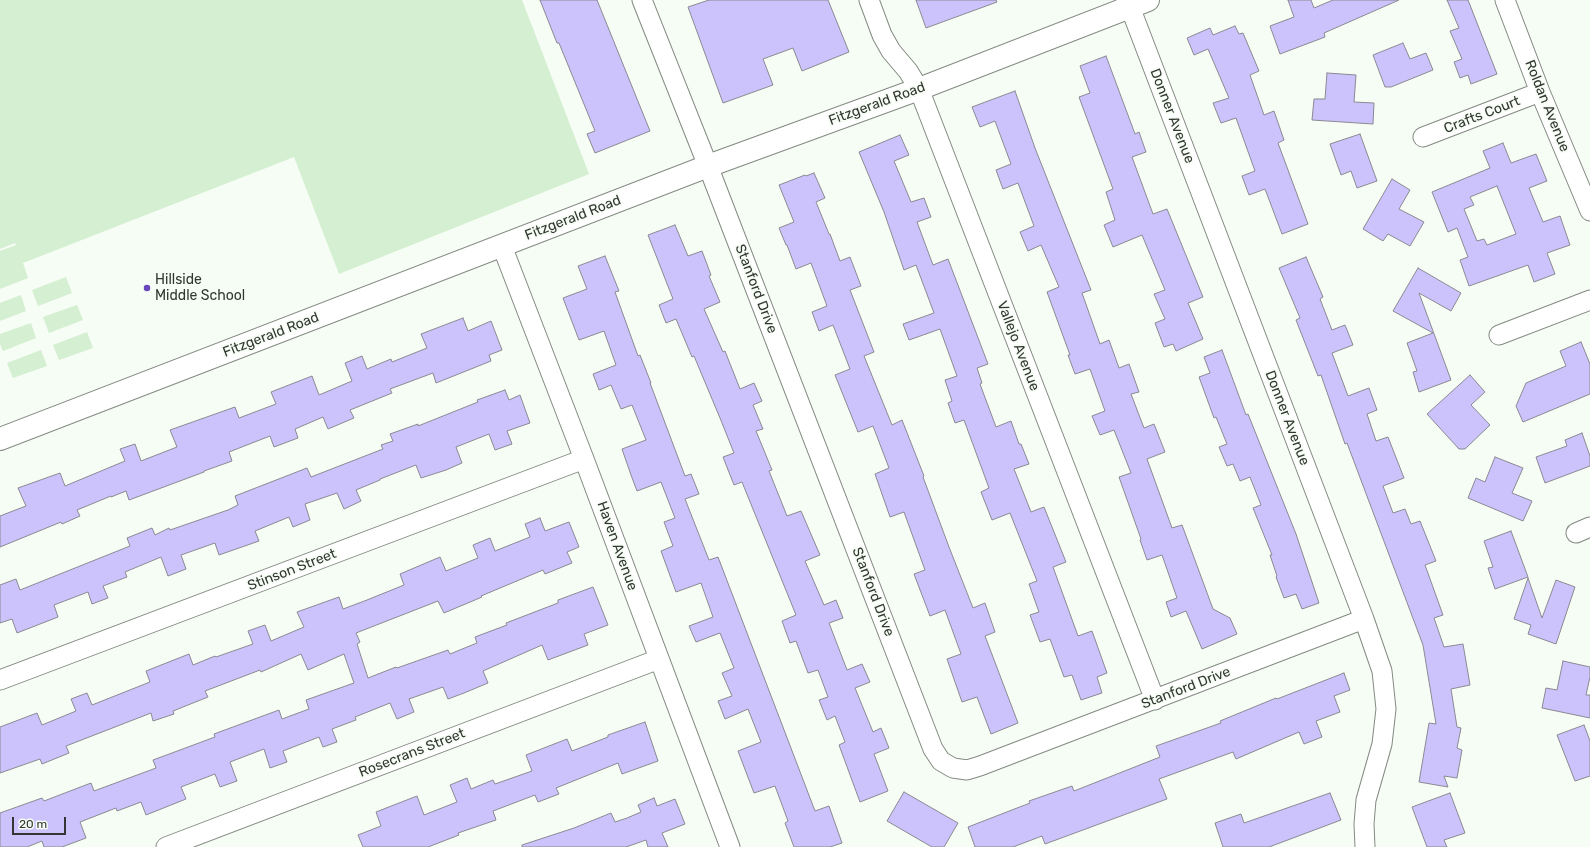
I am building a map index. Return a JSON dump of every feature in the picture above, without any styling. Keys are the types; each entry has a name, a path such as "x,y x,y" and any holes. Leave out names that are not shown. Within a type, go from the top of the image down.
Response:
{"main road":[{"name":"Fitzgerald Road","path":"0,439 708,166 919,89 1135,2"}],"street":[{"name":"Stanford Drive","path":"642,0 708,166 933,749 941,761 953,768 967,770 980,766 1364,619"},
{"name":"Vallejo Avenue","path":"869,0 882,35 891,51 908,71 919,89 1155,700"},
{"name":"Roldan Avenue","path":"1505,0 1540,92 1590,211"},
{"name":"Donner Avenue","path":"1135,2 1382,671 1386,709 1382,744 1366,800 1364,824 1365,847"},
{"name":"Crafts Court","path":"1423,137 1540,92"},
{"name":"Haven Avenue","path":"502,246 730,847"},
{"path":"1499,335 1590,300"},
{"name":"Stinson Street","path":"0,680 584,459"},
{"name":"Rosecrans Street","path":"166,847 659,659"}],"green space":[{"name":"Hillside Middle School","path":"0,0 522,0 589,174 339,274 294,157 23,263 28,278 0,289 0,251 16,245 15,243 0,249"},
{"path":"66,277 72,293 38,306 32,290"},
{"path":"21,295 26,311 0,321 0,303"},
{"path":"77,305 83,320 49,333 43,317"},
{"path":"31,323 36,338 3,351 0,344 0,334"},
{"path":"87,332 93,348 59,360 53,345"},
{"path":"41,350 47,366 13,378 7,363"}],"building":[{"path":"540,0 597,0 650,131 595,153 587,134 595,131"},
{"path":"709,0 828,0 849,52 802,71 793,48 763,59 773,85 723,103 688,7"},
{"path":"916,0 996,0 997,2 926,28"},
{"path":"1288,0 1311,0 1314,8 1333,0 1399,0 1324,33 1325,37 1280,54 1270,26 1294,17"},
{"path":"1447,0 1468,0 1497,74 1471,84 1468,75 1460,78 1454,62 1462,59 1450,31 1459,28"},
{"path":"1235,26 1239,34 1243,33 1259,71 1250,75 1264,115 1274,111 1284,140 1278,143 1308,224 1282,234 1265,189 1249,195 1242,176 1255,171 1236,118 1221,123 1213,103 1229,98 1208,49 1194,55 1187,38 1210,28 1213,35"},
{"path":"1403,43 1410,59 1426,53 1433,70 1391,87 1385,87 1373,55"},
{"path":"1106,56 1135,134 1139,132 1146,152 1132,157 1153,214 1167,209 1203,297 1188,303 1203,339 1176,351 1173,344 1164,347 1155,323 1165,319 1154,294 1165,290 1142,235 1113,247 1104,225 1115,220 1106,192 1113,189 1079,97 1090,93 1080,66"},
{"path":"1327,73 1356,75 1354,102 1374,103 1373,124 1312,120 1314,99 1325,99"},
{"path":"1015,91 1035,148 1091,290 1082,293 1100,344 1109,340 1119,368 1129,364 1139,392 1131,394 1144,428 1154,424 1165,452 1147,459 1172,528 1182,525 1213,609 1230,618 1237,634 1202,649 1186,611 1171,617 1166,602 1177,598 1162,555 1147,560 1119,477 1131,473 1114,430 1100,435 1092,416 1105,411 1090,369 1075,374 1068,355 1070,355 1047,292 1059,287 1041,245 1028,251 1020,232 1034,226 1018,183 1003,189 996,170 1011,164 995,121 980,127 972,107"},
{"path":"1360,134 1377,181 1357,188 1351,171 1341,175 1330,144"},
{"path":"900,135 909,155 894,161 911,202 924,198 931,217 917,222 933,265 948,259 988,364 977,368 982,383 980,384 996,427 1011,421 1019,444 1021,444 1029,464 1014,469 1031,512 1044,507 1066,562 1053,567 1078,636 1092,631 1107,673 1097,677 1102,693 1081,700 1072,675 1064,677 1050,639 1040,642 1030,615 1039,612 1029,584 1037,581 1010,513 992,520 981,492 989,488 964,420 955,423 948,403 952,401 945,380 957,376 940,329 909,340 903,324 934,313 916,265 904,270 884,212 859,152"},
{"path":"1503,143 1511,163 1536,154 1547,181 1529,188 1543,222 1560,216 1570,245 1547,253 1555,274 1534,282 1528,265 1469,286 1460,260 1468,257 1457,228 1448,232 1432,192 1490,168 1483,151","holes":["1497,186 1516,234 1487,245 1484,239 1477,241 1464,209 1474,205 1470,197"]},
{"path":"814,173 825,198 816,202 840,261 850,257 861,286 850,290 874,352 864,356 892,425 902,420 973,608 985,603 995,632 985,636 1018,723 991,734 977,697 962,702 947,659 961,654 945,610 930,616 914,574 925,570 904,512 890,517 875,474 889,468 873,426 858,432 835,375 850,369 833,325 819,331 812,312 827,306 811,263 796,269 779,228 794,222 779,185"},
{"path":"1392,179 1410,190 1399,209 1424,222 1410,246 1388,234 1383,241 1363,229"},
{"path":"675,225 688,256 702,251 711,275 709,276 720,302 704,309 723,352 725,351 740,389 754,383 762,401 753,405 763,429 756,431 772,470 769,471 787,516 801,511 820,555 805,561 824,605 836,600 843,618 829,623 847,670 862,664 870,682 855,688 873,732 881,728 889,748 874,754 888,791 860,802 839,745 845,742 835,716 827,720 819,700 828,697 818,670 808,673 796,641 790,643 782,621 796,615 742,482 734,485 723,457 734,453 720,418 694,356 692,357 676,319 666,323 659,305 673,299 648,235"},
{"path":"605,256 619,291 615,292 638,356 640,355 651,383 685,476 691,474 699,494 685,499 709,560 718,557 815,811 829,806 842,843 830,847 794,847 785,823 788,821 775,786 754,793 738,751 761,742 748,709 725,719 718,701 732,696 722,673 734,668 720,633 696,642 689,626 713,617 701,583 676,592 661,551 673,546 664,522 675,518 661,482 637,491 622,449 646,440 632,405 621,409 611,385 599,390 593,374 616,365 604,331 579,340 563,298 587,289 578,266"},
{"path":"1306,257 1323,297 1320,299 1332,330 1345,325 1353,345 1332,353 1348,396 1369,388 1377,410 1367,414 1376,441 1388,437 1404,478 1383,486 1393,513 1405,509 1411,524 1420,521 1436,561 1425,565 1443,615 1434,618 1444,647 1463,644 1470,685 1451,689 1457,727 1461,728 1457,748 1462,750 1457,778 1444,776 1448,787 1419,782 1429,723 1436,724 1423,645 1347,443 1345,444 1321,375 1318,376 1296,320 1300,318 1279,268"},
{"path":"1418,268 1461,293 1451,311 1419,293 1451,380 1419,392 1413,372 1417,371 1407,343 1433,333 1393,311"},
{"path":"463,318 468,331 491,321 502,350 489,355 491,361 436,383 433,373 390,389 392,393 350,410 354,418 328,429 323,417 295,429 298,438 274,447 270,436 229,452 232,461 129,500 126,491 111,496 77,510 80,516 62,524 61,522 0,547 0,516 26,506 18,488 60,473 65,486 125,461 120,449 135,444 141,461 177,447 170,430 235,407 239,418 276,404 271,392 312,376 319,395 352,381 345,363 362,356 367,369 391,359 392,362 427,348 421,334"},
{"path":"1581,342 1590,364 1590,394 1523,422 1516,406 1526,383 1566,366 1560,351"},
{"path":"1222,350 1246,415 1248,414 1296,534 1319,603 1302,609 1296,594 1284,598 1276,577 1277,576 1270,555 1272,555 1253,508 1261,505 1250,477 1240,481 1233,464 1227,466 1219,447 1227,444 1216,417 1214,418 1199,377 1210,373 1204,357"},
{"path":"1470,375 1485,392 1471,405 1490,425 1465,449 1459,449 1427,414"},
{"path":"505,390 509,400 520,395 530,423 507,431 512,444 495,450 489,434 456,447 462,463 446,470 421,478 416,465 356,490 361,501 344,509 337,493 305,504 310,520 293,527 289,517 255,531 259,541 219,555 215,543 181,555 186,569 168,576 161,557 125,572 127,577 103,586 108,598 92,604 88,592 54,605 58,617 17,633 12,619 0,623 0,585 16,579 20,590 130,546 127,538 152,528 155,535 169,528 170,530 228,510 238,505 235,496 307,468 311,477 383,449 381,445 393,441 390,434 418,424 418,426 478,402 477,400"},
{"path":"1582,433 1590,456 1590,466 1545,483 1536,457 1567,446 1565,440"},
{"path":"1495,457 1523,468 1512,493 1532,501 1523,521 1468,498 1476,478 1485,482"},
{"path":"540,518 545,531 569,522 579,547 567,552 572,563 545,574 543,570 444,613 438,601 356,633 360,642 357,644 368,678 448,650 450,654 477,643 475,637 507,625 506,623 558,603 558,600 593,587 608,625 584,634 588,645 548,660 542,645 483,671 488,683 464,693 448,699 443,687 409,699 414,712 397,719 390,703 355,717 356,720 332,729 337,742 323,747 319,737 283,751 287,762 270,768 264,749 230,762 237,781 220,787 215,774 181,787 186,799 146,815 141,802 117,811 116,808 80,822 86,838 62,847 44,847 42,841 27,847 0,847 0,813 42,798 44,801 91,783 94,791 156,768 153,760 215,737 214,734 279,710 282,719 309,709 306,700 354,683 344,654 308,670 301,654 261,672 260,670 205,691 208,697 173,711 174,714 153,721 151,713 66,746 69,753 42,764 40,759 0,773 0,727 37,713 42,725 76,711 71,699 87,693 92,705 150,682 146,671 189,654 193,665 215,656 216,657 253,644 248,631 265,625 271,641 304,627 297,612 339,597 343,609 367,600 404,585 400,574 440,557 446,571 478,558 473,545 490,538 495,551 530,537 525,524"},
{"path":"1511,531 1528,577 1495,589 1488,568 1493,567 1484,541"},
{"path":"1528,578 1542,618 1556,580 1575,587 1556,644 1528,634 1531,625 1514,619"},
{"path":"1563,661 1590,667 1590,677 1586,695 1590,695 1590,718 1542,708 1546,688 1557,690"},
{"path":"1344,673 1350,690 1334,696 1340,712 1316,721 1322,737 1304,744 1299,732 1236,759 1233,752 1159,779 1167,799 1045,844 1042,836 1013,847 975,847 968,827 1030,803 1029,801 1072,786 1074,791 1160,757 1156,746 1221,723 1220,721 1276,698 1277,699"},
{"path":"645,722 658,761 622,774 618,763 556,788 559,794 538,802 535,795 493,811 496,820 458,833 459,835 428,847 363,847 358,835 381,826 376,812 417,796 424,815 457,802 450,785 467,778 471,789 493,780 495,784 532,771 526,755 567,739 572,751 608,737 608,735"},
{"path":"1584,725 1590,741 1590,776 1575,781 1557,735"},
{"path":"904,792 958,823 944,847 932,847 887,821"},
{"path":"1330,793 1341,820 1269,847 1223,847 1215,823 1241,814 1244,823"},
{"path":"1450,793 1465,833 1444,840 1447,847 1427,847 1412,807"},
{"path":"654,798 657,806 675,799 685,824 662,833 668,847 648,847 646,840 626,847 522,847 522,845 574,828 611,813 615,822 627,818 641,812 638,805"}],"place":[{"name":"Hillside Middle School","path":"147,288"}]}
